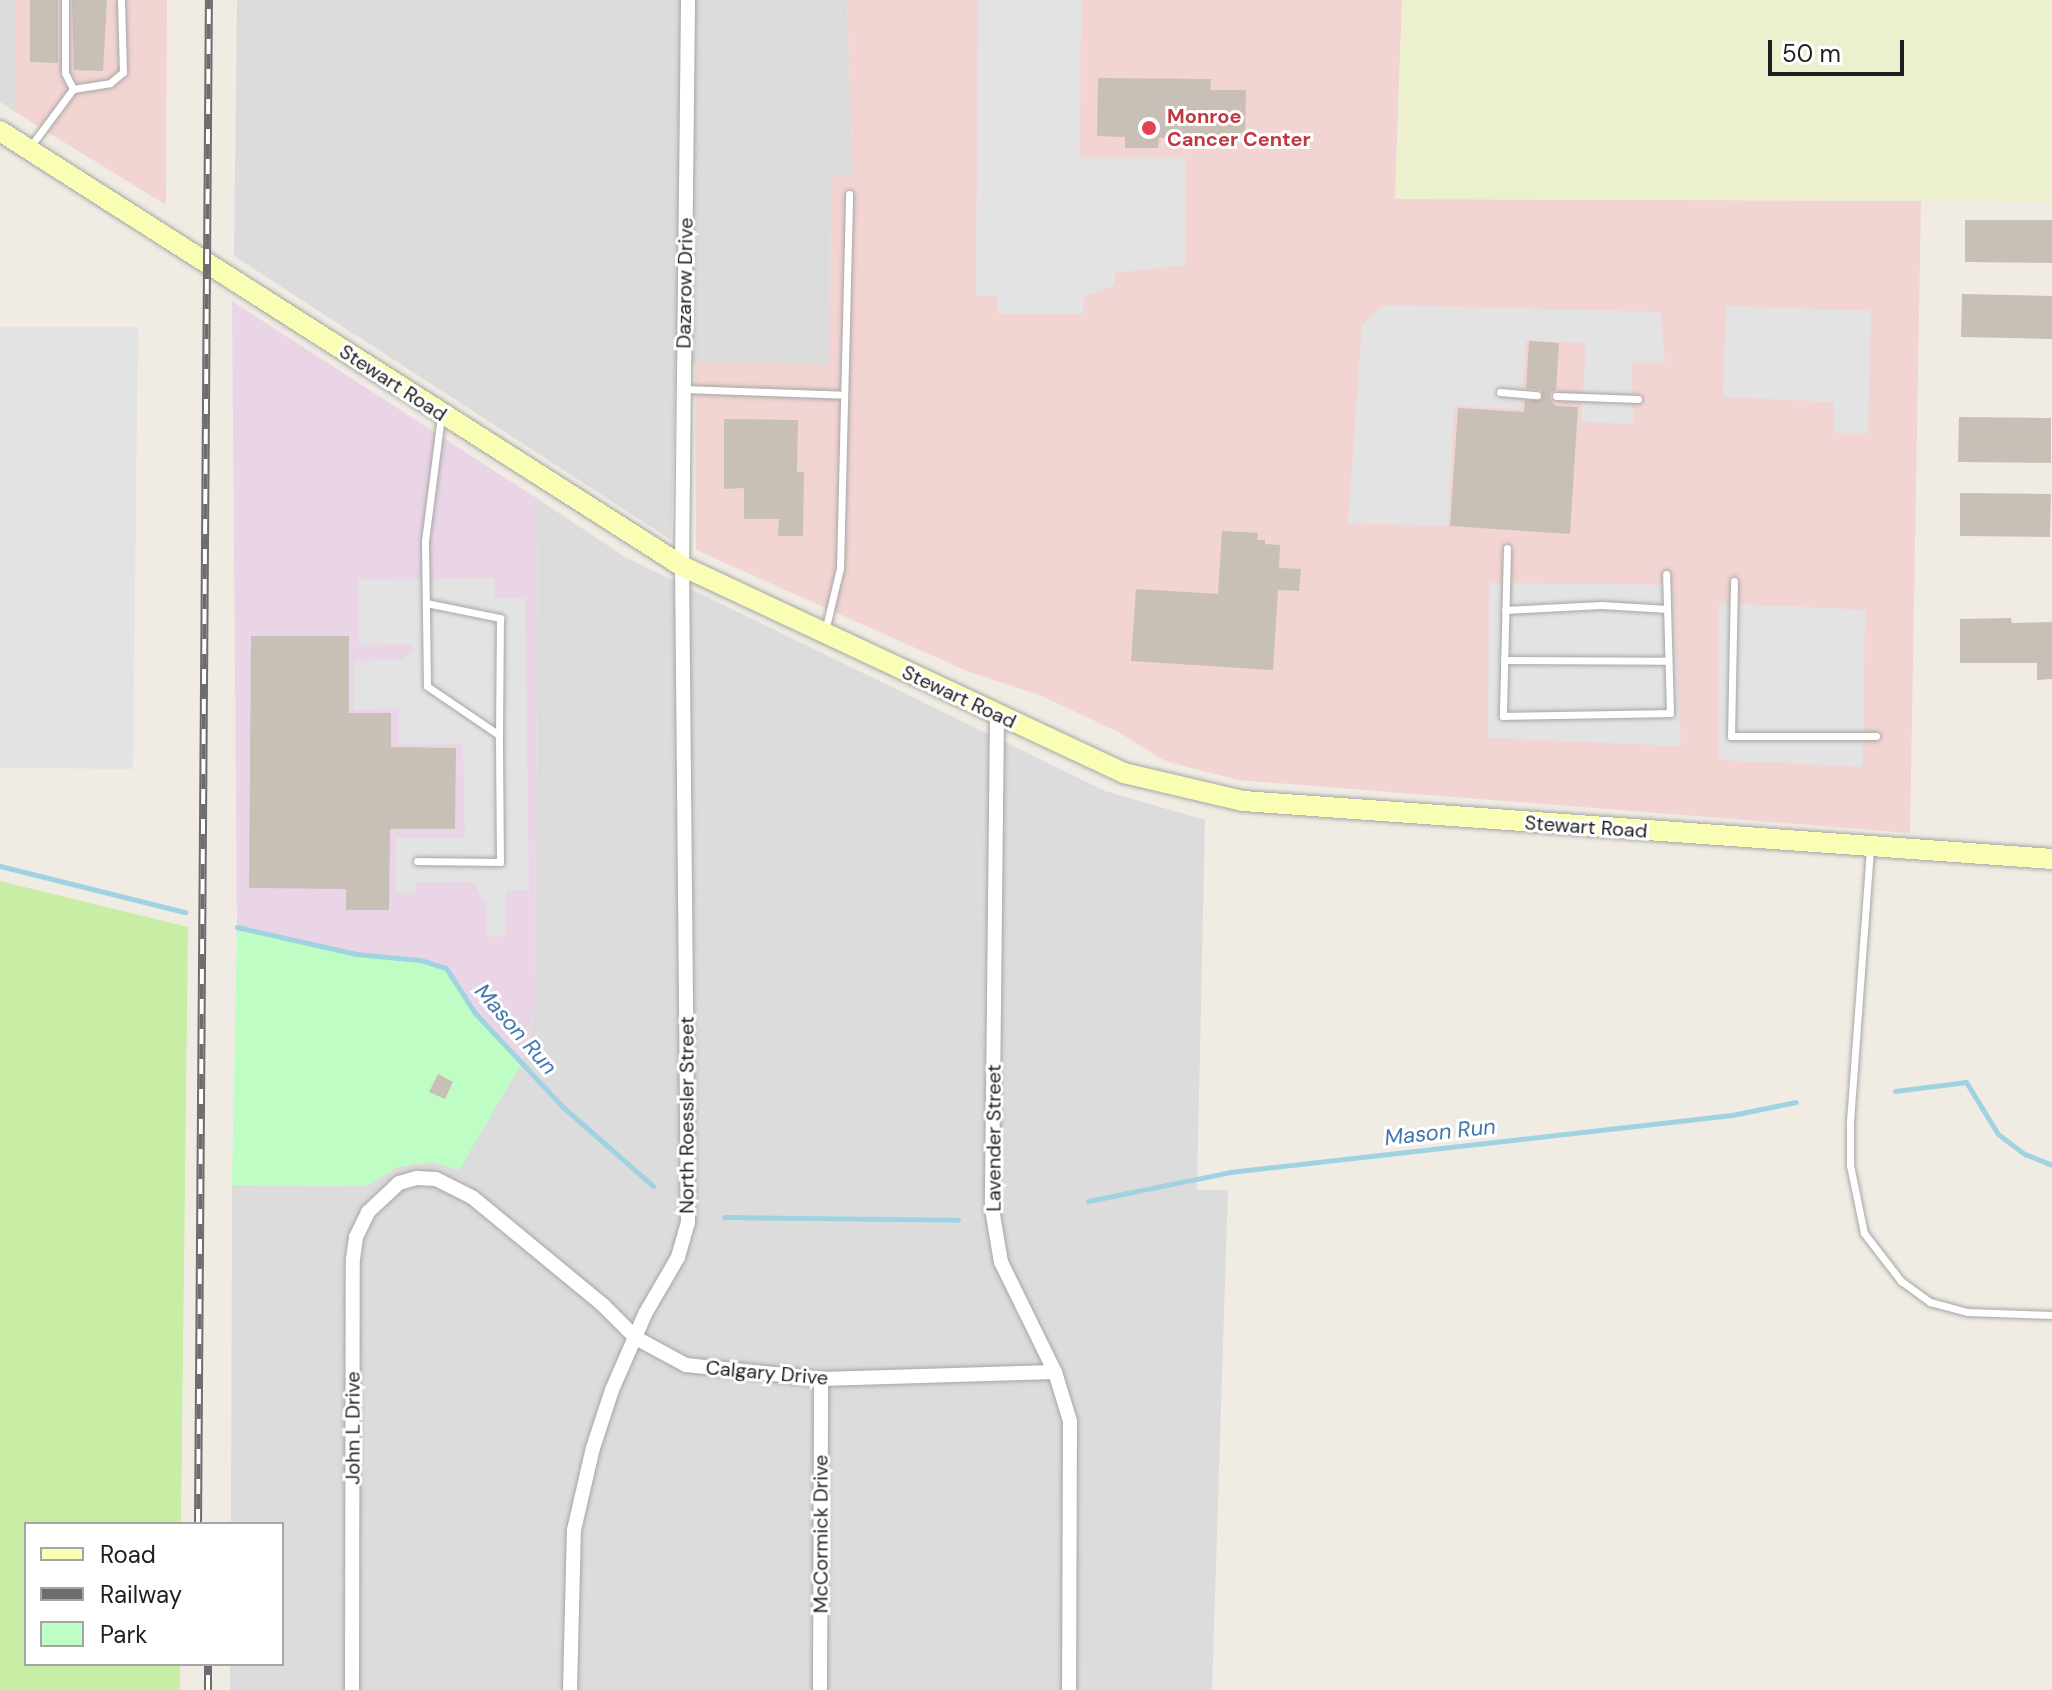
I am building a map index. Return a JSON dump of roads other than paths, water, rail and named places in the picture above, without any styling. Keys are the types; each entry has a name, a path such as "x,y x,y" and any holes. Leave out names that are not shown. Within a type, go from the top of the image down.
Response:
{"street":[{"name":"Dazarow Drive","path":"682,566 688,0"},
{"name":"Stewart Road","path":"0,131 682,566 1124,773 1243,801 2052,859"},
{"name":"North Roessler Street","path":"570,1690 574,1530 598,1434 645,1314 678,1257 688,1223 682,566"},
{"name":"Lavender Street","path":"997,715 992,1209 1001,1262 1055,1372 1070,1421 1069,1690"},
{"name":"Calgary Drive","path":"399,1183 417,1178 436,1179 472,1197 603,1305 636,1338 686,1365 821,1379 1055,1372"},
{"name":"John L Drive","path":"352,1690 353,1259 356,1237 368,1212 399,1183"},
{"name":"McCormick Drive","path":"820,1690 821,1379"}],"lane":[{"path":"65,0 65,73 73,89"},
{"path":"29,149 73,89 110,83 123,72 121,0"},
{"path":"825,633 840,568 849,194"},
{"path":"684,389 844,395"},
{"path":"1500,392 1537,395"},
{"path":"1556,396 1638,399"},
{"path":"441,414 425,541 427,686 499,735"},
{"path":"1507,548 1503,716 1670,713 1666,574"},
{"path":"1734,581 1731,736 1876,736"},
{"path":"417,861 500,862 500,618 426,603"},
{"path":"1505,610 1601,605 1667,609"},
{"path":"1504,660 1668,661"},
{"path":"1870,847 1850,1124 1850,1165 1864,1233 1901,1281 1930,1302 1967,1312 2052,1315"}],"waterway":[{"name":"Mason Run","path":"0,866 185,912"},
{"name":"Mason Run","path":"237,927 356,954 420,960 446,968 475,1013 563,1107 653,1186"},
{"name":"Mason Run","path":"1895,1091 1966,1082 1998,1134 2025,1154 2052,1165"},
{"name":"Mason Run","path":"1088,1201 1230,1172 1732,1115 1796,1102"},
{"name":"Mason Run","path":"724,1217 958,1220"}],"railway":[{"path":"198,1522 209,0"},
{"path":"208,1666 208,1690"}],"place":[{"name":"Monroe Cancer Center","path":"1149,128"}]}
